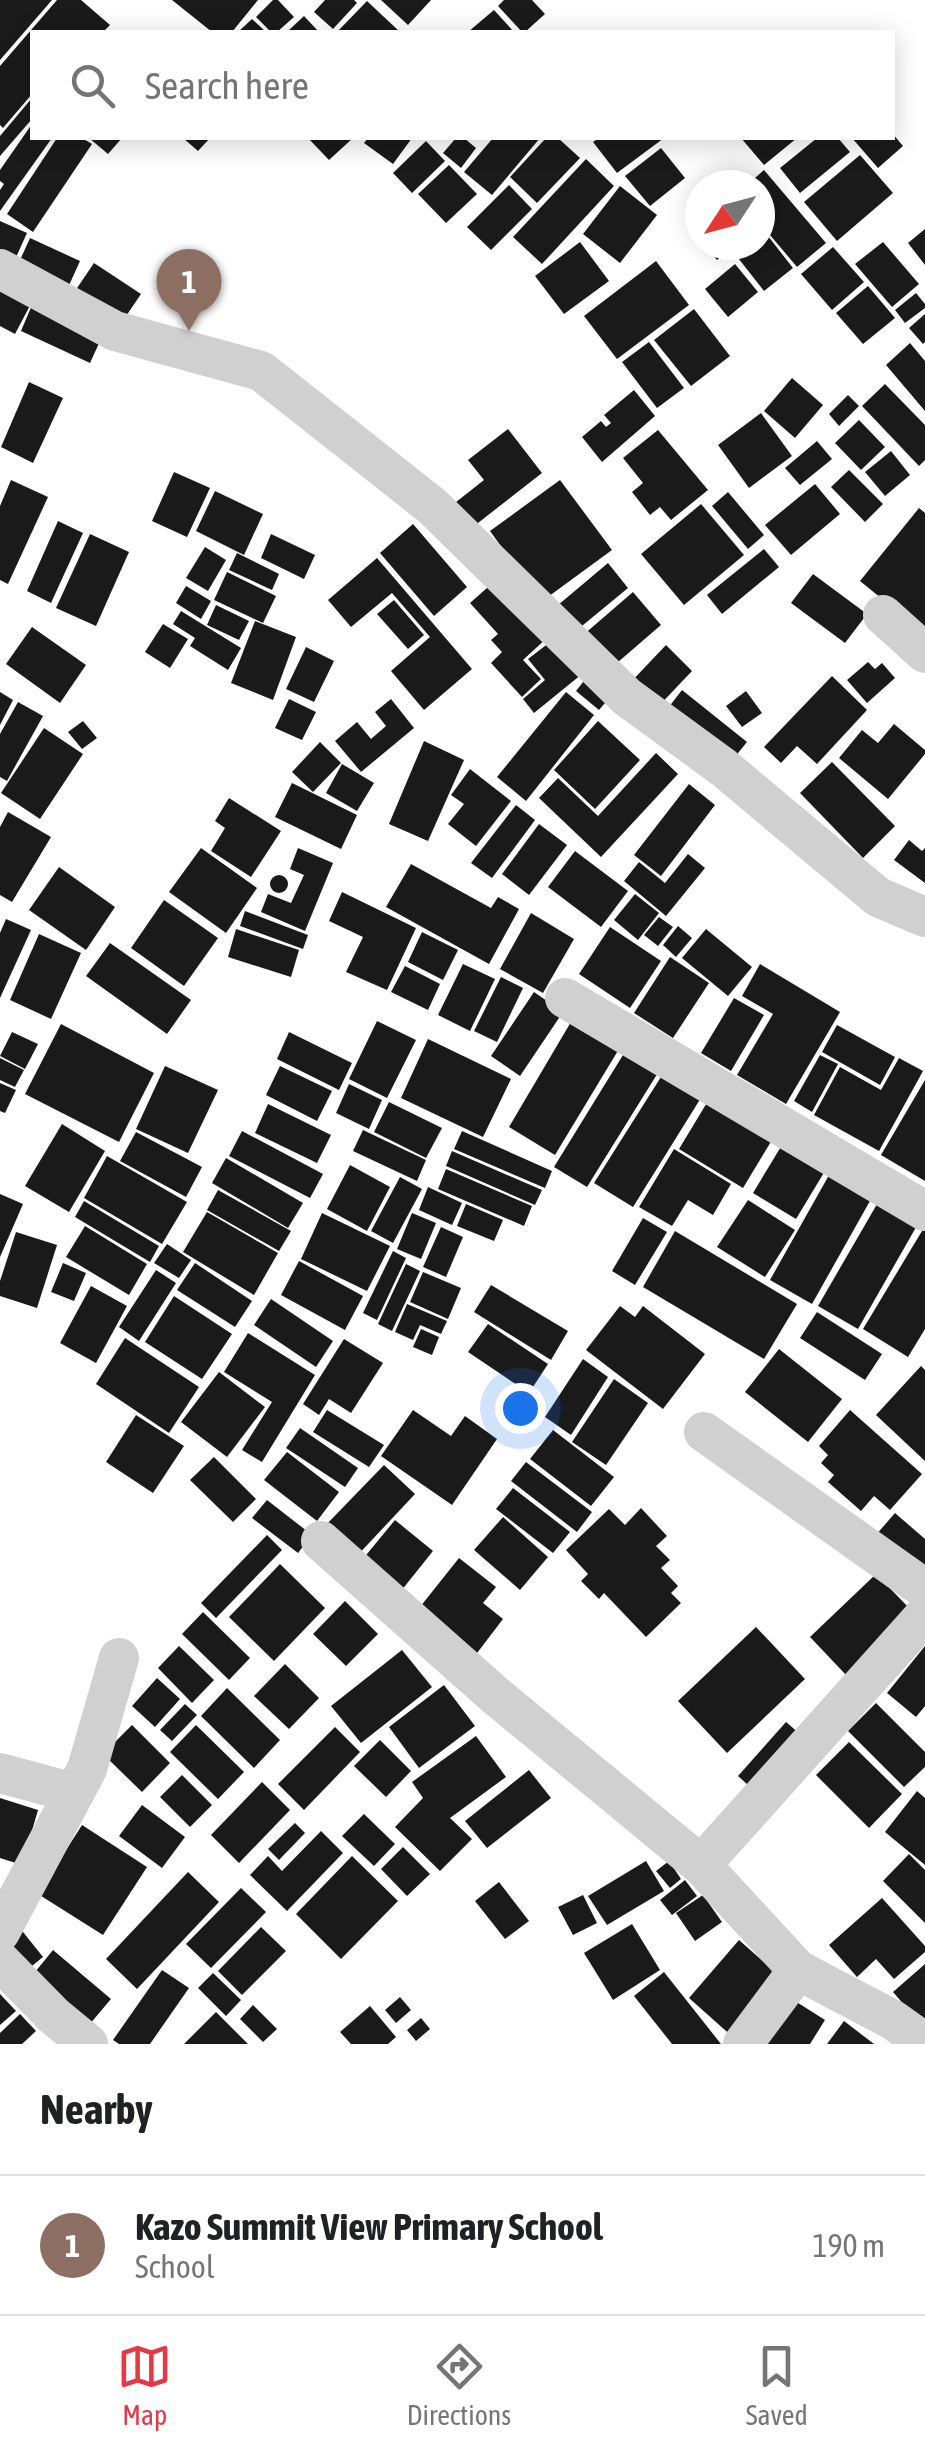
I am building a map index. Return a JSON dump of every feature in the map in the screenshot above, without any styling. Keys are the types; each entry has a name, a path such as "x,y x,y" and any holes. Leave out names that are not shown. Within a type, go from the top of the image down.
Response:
{"street":[{"path":"0,270 115,331 262,371 432,506 627,697 724,768 878,897 925,917"},
{"path":"884,615 925,653"},
{"path":"565,998 925,1211"},
{"path":"704,1432 925,1589"},
{"path":"321,1541 496,1696 700,1865 798,1970 893,2020 925,2044"},
{"path":"700,1865 925,1615"},
{"path":"0,1932 87,1769 119,1658"},
{"path":"0,1773 74,1792"},
{"path":"0,1961 88,2044"},
{"path":"743,2044 798,1970"}],"building":[{"path":"0,0 52,0 0,60"},
{"path":"57,0 81,0 110,25 105,30 31,30"},
{"path":"172,0 258,0 234,30 210,30"},
{"path":"273,0 278,0 294,17 279,30 269,30 256,17"},
{"path":"325,0 357,3 333,29 314,12"},
{"path":"381,0 431,0 408,25"},
{"path":"504,0 532,0 545,14 527,30 520,30 498,6"},
{"path":"367,1 398,30 339,30"},
{"path":"494,10 512,30 470,30"},
{"path":"304,16 317,30 289,30"},
{"path":"252,19 264,30 240,30"},
{"path":"30,31 30,96 3,128 0,125 0,66"},
{"path":"30,100 30,121 0,156 0,136"},
{"path":"30,127 30,140 51,140 0,211 0,190 4,184 0,181 0,170"},
{"path":"895,137 903,146 878,168 854,140 895,140"},
{"path":"56,140 85,140 92,144 33,232 7,214"},
{"path":"91,140 120,140 108,154"},
{"path":"185,140 208,140 198,151"},
{"path":"310,140 351,140 329,160"},
{"path":"366,140 411,140 393,164 364,143"},
{"path":"454,140 466,140 476,148 461,168 443,153"},
{"path":"491,140 538,140 492,195 464,172"},
{"path":"544,140 560,140 580,158 537,203 510,177"},
{"path":"596,140 661,140 617,173 593,142"},
{"path":"743,140 795,140 764,165"},
{"path":"815,140 840,140 850,152 800,193 780,168"},
{"path":"426,141 445,161 412,193 393,173"},
{"path":"661,148 685,178 650,206 625,176"},
{"path":"860,155 893,193 837,241 804,202"},
{"path":"586,159 614,186 542,264 513,237"},
{"path":"449,165 477,194 446,223 418,194"},
{"path":"775,183 826,243 797,267 775,241"},
{"path":"509,185 532,209 491,250 467,227"},
{"path":"620,186 657,215 620,263 583,234"},
{"path":"0,221 27,233 13,264 0,258"},
{"path":"925,229 925,265 908,243"},
{"path":"30,238 80,261 66,292 16,269"},
{"path":"580,242 609,281 564,314 535,276"},
{"path":"883,242 919,284 892,307 855,264"},
{"path":"775,245 793,268 764,291 740,260 775,260"},
{"path":"833,247 864,282 832,310 801,274"},
{"path":"656,261 689,305 617,359 584,316"},
{"path":"94,263 141,294 120,325 73,294"},
{"path":"735,264 758,292 728,317 705,289"},
{"path":"0,280 34,298 15,334 0,326"},
{"path":"868,286 895,318 863,344 836,313"},
{"path":"916,293 925,308 905,323 895,310"},
{"path":"35,298 105,330 90,363 21,331"},
{"path":"694,309 730,356 691,386 654,340"},
{"path":"925,314 925,342 923,344 909,328"},
{"path":"649,342 684,388 657,408 622,362"},
{"path":"910,343 925,361 925,411 886,365"},
{"path":"792,378 823,405 795,438 764,411"},
{"path":"29,382 63,398 33,463 1,447"},
{"path":"885,384 925,425 925,460 919,466 862,406"},
{"path":"634,390 655,416 602,462 582,437 601,421 606,427 611,423 604,415"},
{"path":"848,395 859,406 839,426 829,414"},
{"path":"761,413 792,456 749,488 718,445"},
{"path":"859,420 885,447 861,470 835,443"},
{"path":"508,429 542,473 469,530 451,506 484,480 468,460"},
{"path":"658,430 708,490 671,520 660,507 650,515 632,492 643,483 623,458"},
{"path":"817,441 832,459 800,485 785,468"},
{"path":"891,451 910,475 885,496 865,472"},
{"path":"849,470 883,504 865,522 831,487"},
{"path":"174,472 210,488 187,537 152,521"},
{"path":"11,480 48,497 8,584 0,580 0,506"},
{"path":"560,480 612,550 541,602 490,531"},
{"path":"815,484 840,514 791,555 765,525"},
{"path":"215,491 263,514 244,555 196,531"},
{"path":"728,492 764,535 748,549 712,506"},
{"path":"701,504 744,555 684,605 641,554"},
{"path":"919,508 925,513 925,634 860,581"},
{"path":"58,521 83,533 51,603 27,591"},
{"path":"413,524 467,587 434,616 380,553"},
{"path":"90,534 129,552 96,626 56,608"},
{"path":"271,534 315,555 304,579 261,558"},
{"path":"205,547 226,560 208,591 186,578"},
{"path":"764,549 779,567 722,614 707,595"},
{"path":"237,553 279,574 272,590 229,570"},
{"path":"377,558 472,669 424,710 391,671 430,637 392,593 351,627 328,600"},
{"path":"608,563 628,588 571,635 551,611"},
{"path":"227,572 276,596 263,623 214,600"},
{"path":"813,574 867,614 845,643 791,603"},
{"path":"496,580 548,637 523,660 541,679 522,697 491,663 502,652 491,640 498,634 470,603"},
{"path":"186,586 211,601 201,619 176,603"},
{"path":"633,592 661,625 610,669 582,636"},
{"path":"394,600 424,635 408,649 377,614"},
{"path":"216,605 249,621 239,640 207,625"},
{"path":"181,611 241,648 228,670 190,646 195,638 173,624"},
{"path":"255,621 296,637 273,700 231,683"},
{"path":"163,624 188,639 170,668 145,652"},
{"path":"32,627 86,665 60,703 6,664"},
{"path":"554,639 582,674 534,713 523,699 545,680 528,659"},
{"path":"666,645 692,671 655,710 629,684"},
{"path":"306,647 334,661 314,702 286,689"},
{"path":"868,662 875,669 882,663 895,678 867,703 847,680"},
{"path":"832,676 867,710 817,764 797,746 781,763 764,747"},
{"path":"587,677 611,696 599,710 576,691"},
{"path":"682,690 747,742 730,763 665,712"},
{"path":"746,691 762,713 742,727 726,706"},
{"path":"0,692 13,700 0,725"},
{"path":"566,692 594,715 526,801 497,777"},
{"path":"289,699 316,712 302,740 275,728"},
{"path":"391,699 414,728 361,772 335,741 357,722 371,739 386,726 375,712"},
{"path":"18,702 43,716 7,781 0,777 0,734"},
{"path":"83,721 97,738 82,749 68,732"},
{"path":"598,721 640,760 595,809 554,770"},
{"path":"894,724 925,754 888,799 839,758 862,730 878,743"},
{"path":"44,728 83,754 40,819 1,793"},
{"path":"424,741 464,760 428,841 389,824"},
{"path":"320,742 341,763 313,792 292,772"},
{"path":"656,753 678,774 601,857 539,798 558,778 598,816"},
{"path":"832,762 895,826 863,858 800,793"},
{"path":"342,764 374,783 357,811 326,793"},
{"path":"470,769 511,801 476,846 448,824 464,804 451,795"},
{"path":"292,783 357,815 341,849 275,817"},
{"path":"689,784 715,805 661,876 634,855"},
{"path":"229,798 281,831 251,877 211,851 225,828 215,821"},
{"path":"516,805 535,820 492,878 471,863"},
{"path":"8,812 51,837 12,902 0,895 0,827"},
{"path":"539,824 567,845 529,895 502,874"},
{"path":"909,840 922,851 925,848 925,883 894,860"},
{"path":"201,848 257,888 226,933 169,892"},
{"path":"298,848 333,863 305,931 261,912 268,894 291,903 304,875 290,869"},
{"path":"575,851 628,891 601,927 548,887"},
{"path":"688,854 705,868 666,916 624,881 639,862 665,883"},
{"path":"411,864 491,908 498,897 519,909 489,964 386,907"},
{"path":"59,867 115,907 86,950 29,910"},
{"path":"279,875 288,884 279,893 270,884"},
{"path":"342,892 416,928 387,990 346,972 363,937 329,921"},
{"path":"635,894 659,913 638,940 614,920"},
{"path":"164,900 218,938 184,986 131,948"},
{"path":"245,911 308,935 303,949 240,926"},
{"path":"531,913 574,939 543,993 500,969"},
{"path":"659,917 673,927 658,946 644,935"},
{"path":"6,919 31,930 0,998 0,933"},
{"path":"678,926 692,938 676,957 663,945"},
{"path":"610,927 661,961 630,1008 579,974"},
{"path":"236,929 299,950 291,977 228,957"},
{"path":"706,929 752,967 728,996 682,958"},
{"path":"422,932 458,950 443,980 408,962"},
{"path":"39,934 81,953 51,1019 10,1000"},
{"path":"110,943 191,1000 167,1034 86,976"},
{"path":"670,957 709,983 673,1038 634,1013"},
{"path":"463,964 495,979 470,1031 438,1015"},
{"path":"760,964 840,1012 786,1104 737,1075 773,1014 742,996"},
{"path":"405,966 440,984 428,1010 391,992"},
{"path":"501,977 523,988 497,1042 474,1031"},
{"path":"534,992 563,1012 520,1076 491,1056"},
{"path":"734,998 764,1015 731,1071 701,1053"},
{"path":"578,1010 625,1039 555,1155 509,1127"},
{"path":"377,1021 416,1040 387,1098 349,1079"},
{"path":"61,1024 154,1073 119,1142 25,1094"},
{"path":"837,1025 895,1057 880,1085 822,1052"},
{"path":"12,1032 38,1044 25,1069 0,1056"},
{"path":"289,1032 352,1063 339,1090 277,1059"},
{"path":"428,1039 511,1079 483,1137 401,1098"},
{"path":"631,1042 664,1063 587,1187 554,1167"},
{"path":"820,1055 838,1064 812,1112 794,1101"},
{"path":"0,1058 24,1070 15,1087 0,1080"},
{"path":"899,1058 923,1071 879,1151 814,1115 840,1067 881,1090"},
{"path":"165,1066 218,1090 188,1153 136,1129"},
{"path":"280,1066 332,1091 317,1121 266,1095"},
{"path":"666,1069 704,1093 633,1207 594,1183"},
{"path":"925,1080 925,1181 881,1155"},
{"path":"0,1083 16,1090 5,1113 0,1111"},
{"path":"349,1084 382,1100 369,1129 336,1113"},
{"path":"711,1096 775,1135 743,1188 679,1149"},
{"path":"389,1102 442,1128 426,1158 374,1132"},
{"path":"268,1104 331,1135 317,1163 255,1133"},
{"path":"62,1124 105,1151 69,1212 25,1186"},
{"path":"363,1130 426,1160 417,1181 353,1151"},
{"path":"242,1131 323,1174 310,1198 229,1156"},
{"path":"462,1131 552,1171 545,1188 454,1149"},
{"path":"136,1132 202,1167 186,1197 120,1161"},
{"path":"785,1140 828,1166 796,1219 753,1193"},
{"path":"674,1149 731,1184 713,1215 688,1200 672,1226 639,1207"},
{"path":"452,1151 542,1190 535,1205 446,1166"},
{"path":"107,1156 187,1202 162,1244 84,1198"},
{"path":"226,1158 303,1203 288,1228 212,1183"},
{"path":"350,1165 390,1187 367,1231 327,1209"},
{"path":"833,1168 875,1192 812,1304 770,1280"},
{"path":"446,1169 532,1206 524,1226 438,1189"},
{"path":"400,1177 422,1189 393,1243 371,1231"},
{"path":"428,1187 462,1203 452,1225 419,1210"},
{"path":"218,1190 291,1231 279,1251 207,1210"},
{"path":"0,1194 23,1204 0,1257"},
{"path":"880,1199 919,1222 858,1329 818,1306"},
{"path":"748,1200 795,1230 765,1277 717,1247"},
{"path":"84,1201 159,1246 150,1262 75,1217"},
{"path":"466,1204 503,1220 494,1241 457,1226"},
{"path":"207,1212 278,1253 254,1295 183,1252"},
{"path":"322,1213 390,1246 367,1291 301,1259"},
{"path":"412,1213 436,1223 421,1259 397,1249"},
{"path":"643,1218 667,1232 635,1285 612,1271"},
{"path":"85,1226 147,1264 129,1295 66,1257"},
{"path":"925,1226 925,1329 908,1357 863,1329"},
{"path":"441,1227 463,1237 446,1277 423,1267"},
{"path":"675,1231 797,1304 764,1359 643,1287"},
{"path":"16,1232 57,1245 37,1308 0,1296 0,1281"},
{"path":"167,1244 191,1260 179,1278 154,1263"},
{"path":"393,1251 406,1258 377,1320 363,1313"},
{"path":"299,1261 363,1296 345,1330 281,1295"},
{"path":"63,1263 86,1273 74,1301 51,1292"},
{"path":"195,1263 252,1301 235,1327 177,1290"},
{"path":"406,1264 420,1271 392,1331 378,1324"},
{"path":"156,1270 176,1283 139,1341 119,1327"},
{"path":"423,1272 461,1288 448,1319 410,1302"},
{"path":"491,1285 568,1331 551,1360 474,1312"},
{"path":"91,1286 127,1306 96,1363 60,1343"},
{"path":"174,1296 232,1334 202,1379 145,1342"},
{"path":"271,1299 333,1341 316,1367 254,1325"},
{"path":"407,1304 447,1321 441,1334 420,1325 413,1340 395,1332"},
{"path":"620,1306 635,1317 643,1306 705,1354 663,1409 586,1350"},
{"path":"817,1312 882,1354 865,1380 800,1338"},
{"path":"488,1324 548,1364 529,1393 468,1352"},
{"path":"421,1329 439,1337 432,1355 413,1347"},
{"path":"248,1333 315,1375 262,1462 242,1450 272,1402 224,1372"},
{"path":"125,1338 199,1387 169,1433 96,1384"},
{"path":"344,1339 383,1363 351,1413 329,1399 319,1415 303,1404"},
{"path":"779,1349 842,1399 808,1442 745,1392"},
{"path":"583,1359 608,1377 571,1435 545,1417"},
{"path":"921,1366 925,1370 925,1461 876,1415"},
{"path":"219,1372 265,1407 227,1457 181,1422"},
{"path":"614,1379 648,1403 606,1465 572,1442"},
{"path":"327,1410 384,1445 369,1467 313,1432"},
{"path":"413,1410 451,1436 465,1416 497,1439 452,1505 381,1456"},
{"path":"850,1410 922,1474 890,1510 874,1496 861,1511 828,1482 834,1475 821,1463 828,1455 819,1446"},
{"path":"136,1415 184,1446 153,1493 106,1462"},
{"path":"300,1428 358,1468 345,1487 286,1448"},
{"path":"553,1430 614,1477 591,1506 530,1459"},
{"path":"287,1452 339,1492 317,1521 264,1480"},
{"path":"214,1457 256,1499 233,1522 190,1480"},
{"path":"526,1462 592,1512 577,1532 511,1481"},
{"path":"384,1465 415,1494 355,1558 324,1527"},
{"path":"513,1488 570,1532 553,1553 496,1509"},
{"path":"267,1500 312,1535 298,1553 252,1518"},
{"path":"641,1508 667,1536 656,1546 670,1560 661,1568 678,1586 671,1593 681,1603 646,1637 604,1593 599,1599 581,1581 588,1574 566,1550 609,1509 625,1525"},
{"path":"895,1513 925,1539 925,1579 875,1536"},
{"path":"503,1517 548,1557 520,1590 474,1550"},
{"path":"395,1520 433,1551 401,1591 362,1560"},
{"path":"267,1535 282,1550 216,1618 201,1603"},
{"path":"459,1558 496,1587 483,1603 503,1619 474,1657 416,1612"},
{"path":"280,1564 325,1608 274,1661 229,1617"},
{"path":"876,1574 913,1612 847,1676 810,1637"},
{"path":"345,1601 378,1634 346,1666 313,1634"},
{"path":"203,1612 250,1658 229,1680 182,1634"},
{"path":"756,1627 805,1679 727,1753 678,1701"},
{"path":"179,1646 214,1680 192,1703 158,1668"},
{"path":"925,1646 925,1706 916,1717 887,1693"},
{"path":"402,1650 432,1687 361,1743 331,1706"},
{"path":"285,1664 319,1698 289,1729 254,1696"},
{"path":"157,1678 180,1699 155,1727 132,1706"},
{"path":"444,1685 475,1726 419,1768 389,1727"},
{"path":"227,1688 280,1740 254,1768 201,1716"},
{"path":"876,1703 925,1752 925,1767 904,1787 848,1731"},
{"path":"185,1704 197,1715 172,1741 160,1730"},
{"path":"786,1722 807,1740 759,1795 738,1776"},
{"path":"132,1725 170,1763 142,1792 103,1754"},
{"path":"196,1725 244,1772 218,1799 170,1752"},
{"path":"335,1727 360,1752 304,1810 278,1784"},
{"path":"476,1736 506,1777 450,1818 472,1839 440,1871 395,1827 423,1798 412,1782"},
{"path":"380,1740 411,1771 386,1797 354,1766"},
{"path":"849,1742 902,1794 869,1828 816,1775"},
{"path":"529,1770 551,1798 487,1848 465,1821"},
{"path":"182,1775 212,1805 190,1827 160,1797"},
{"path":"262,1782 290,1810 239,1863 211,1835"},
{"path":"917,1791 925,1798 925,1865 885,1832"},
{"path":"0,1798 38,1810 22,1865 0,1858"},
{"path":"142,1805 185,1837 162,1868 119,1836"},
{"path":"364,1814 395,1844 374,1866 342,1836"},
{"path":"295,1823 305,1833 279,1860 268,1849"},
{"path":"82,1825 147,1867 103,1935 38,1894"},
{"path":"321,1831 343,1853 287,1911 250,1875 268,1856 282,1871"},
{"path":"403,1847 430,1874 407,1896 381,1869"},
{"path":"909,1854 925,1870 925,1923 883,1881"},
{"path":"352,1856 398,1901 341,1959 296,1914"},
{"path":"646,1861 664,1891 607,1925 588,1896"},
{"path":"669,1861 681,1879 670,1888 656,1871"},
{"path":"188,1872 219,1902 137,1989 106,1959"},
{"path":"685,1880 697,1896 672,1915 660,1900"},
{"path":"499,1882 529,1921 505,1939 475,1901"},
{"path":"241,1888 266,1912 211,1968 186,1944"},
{"path":"583,1895 597,1923 573,1935 558,1907"},
{"path":"703,1895 722,1922 695,1941 676,1913"},
{"path":"882,1898 925,1946 925,1952 894,1979 876,1959 857,1977 829,1945"},
{"path":"11,1917 43,1957 22,1974 0,1926"},
{"path":"632,1924 660,1970 613,2000 584,1953"},
{"path":"261,1927 286,1951 242,1995 218,1971"},
{"path":"739,1940 785,1981 735,2039 689,1998"},
{"path":"53,1950 111,1999 89,2025 31,1977"},
{"path":"925,1964 925,2029 893,1992"},
{"path":"162,1970 189,1988 150,2044 119,2044 113,2040"},
{"path":"664,1972 721,2044 672,2044 634,1996"},
{"path":"213,1973 241,2000 226,2016 198,1988"},
{"path":"0,1994 16,2011 0,2025"},
{"path":"784,1994 825,2020 810,2044 751,2044"},
{"path":"400,1997 411,2010 396,2023 385,2010"},
{"path":"253,2005 277,2029 263,2042 240,2019"},
{"path":"370,2006 396,2037 388,2044 351,2044 340,2032"},
{"path":"216,2012 248,2044 184,2044"},
{"path":"20,2014 36,2031 22,2044 0,2044 0,2033"},
{"path":"421,2018 430,2029 416,2041 407,2030"},
{"path":"844,2021 874,2044 827,2044"}],"place":[{"name":"Kazo Summit View Primary School","path":"189,331"}]}
